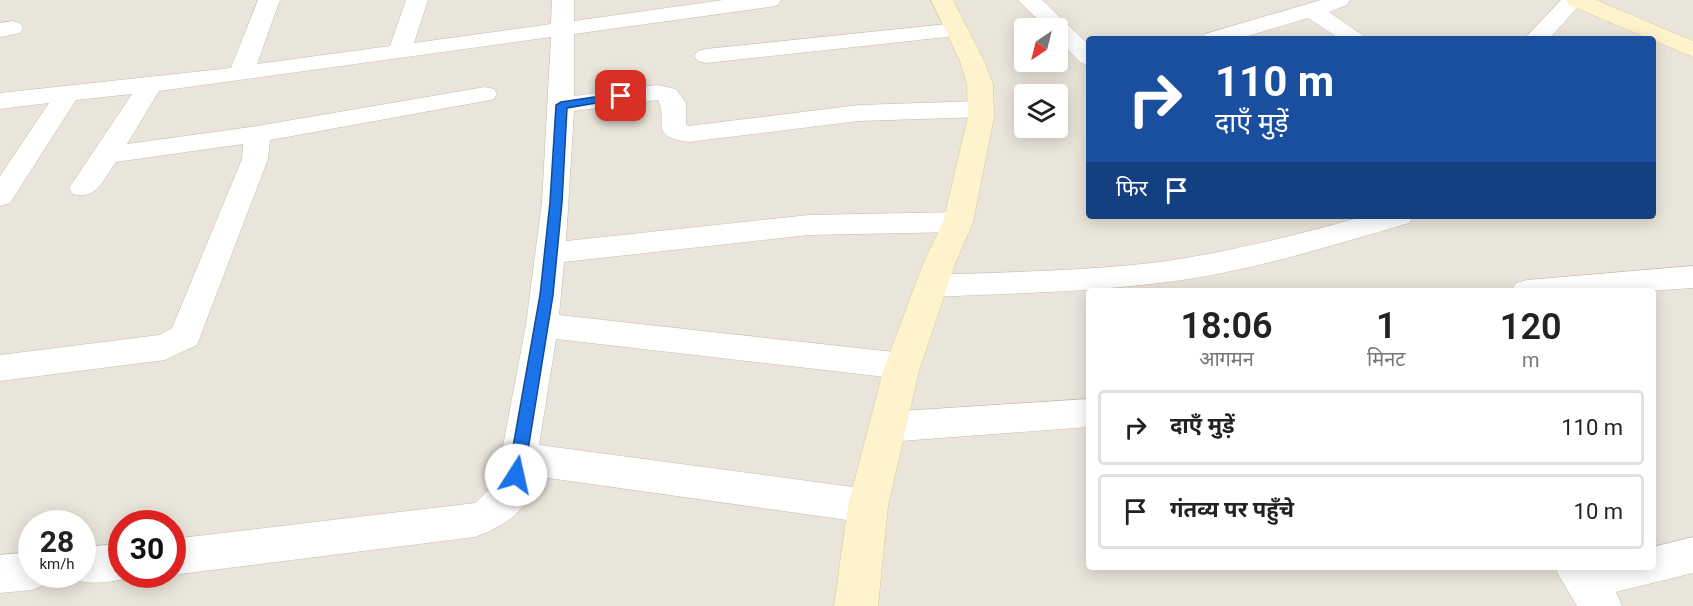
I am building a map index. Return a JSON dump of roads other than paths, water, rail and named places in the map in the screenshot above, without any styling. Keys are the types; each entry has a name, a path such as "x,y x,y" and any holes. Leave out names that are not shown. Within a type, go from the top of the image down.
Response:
{"street":[{"path":"241,74 269,0"},
{"path":"400,51 417,0"},
{"path":"0,101 241,74 400,51 563,14 770,0"},
{"path":"856,606 868,506 887,427 903,366 931,286 958,222 981,109 980,84 942,0"},
{"path":"1029,0 1086,55"},
{"path":"1223,36 1339,0"},
{"path":"1539,36 1575,0 1693,50"},
{"path":"1312,10 1351,36"},
{"path":"186,554 475,520 488,515 513,491 542,325 551,253 561,105 563,14"},
{"path":"706,56 957,30"},
{"path":"83,188 107,155 152,83"},
{"path":"0,197 69,92"},
{"path":"561,105 657,92 667,94 673,103 673,127 681,133 688,134 859,113 981,109"},
{"path":"107,155 257,134 485,94"},
{"path":"0,368 165,347 185,336 255,159 257,134"},
{"path":"931,286 1104,278 1191,268 1310,242 1389,219"},
{"path":"551,253 809,225 958,222"},
{"path":"1551,288 1693,277"},
{"path":"542,325 903,366"},
{"path":"887,427 1086,412"},
{"path":"518,458 868,506"},
{"path":"1656,564 1693,555"},
{"path":"1586,585 1634,570"},
{"path":"0,574 18,572"}]}
